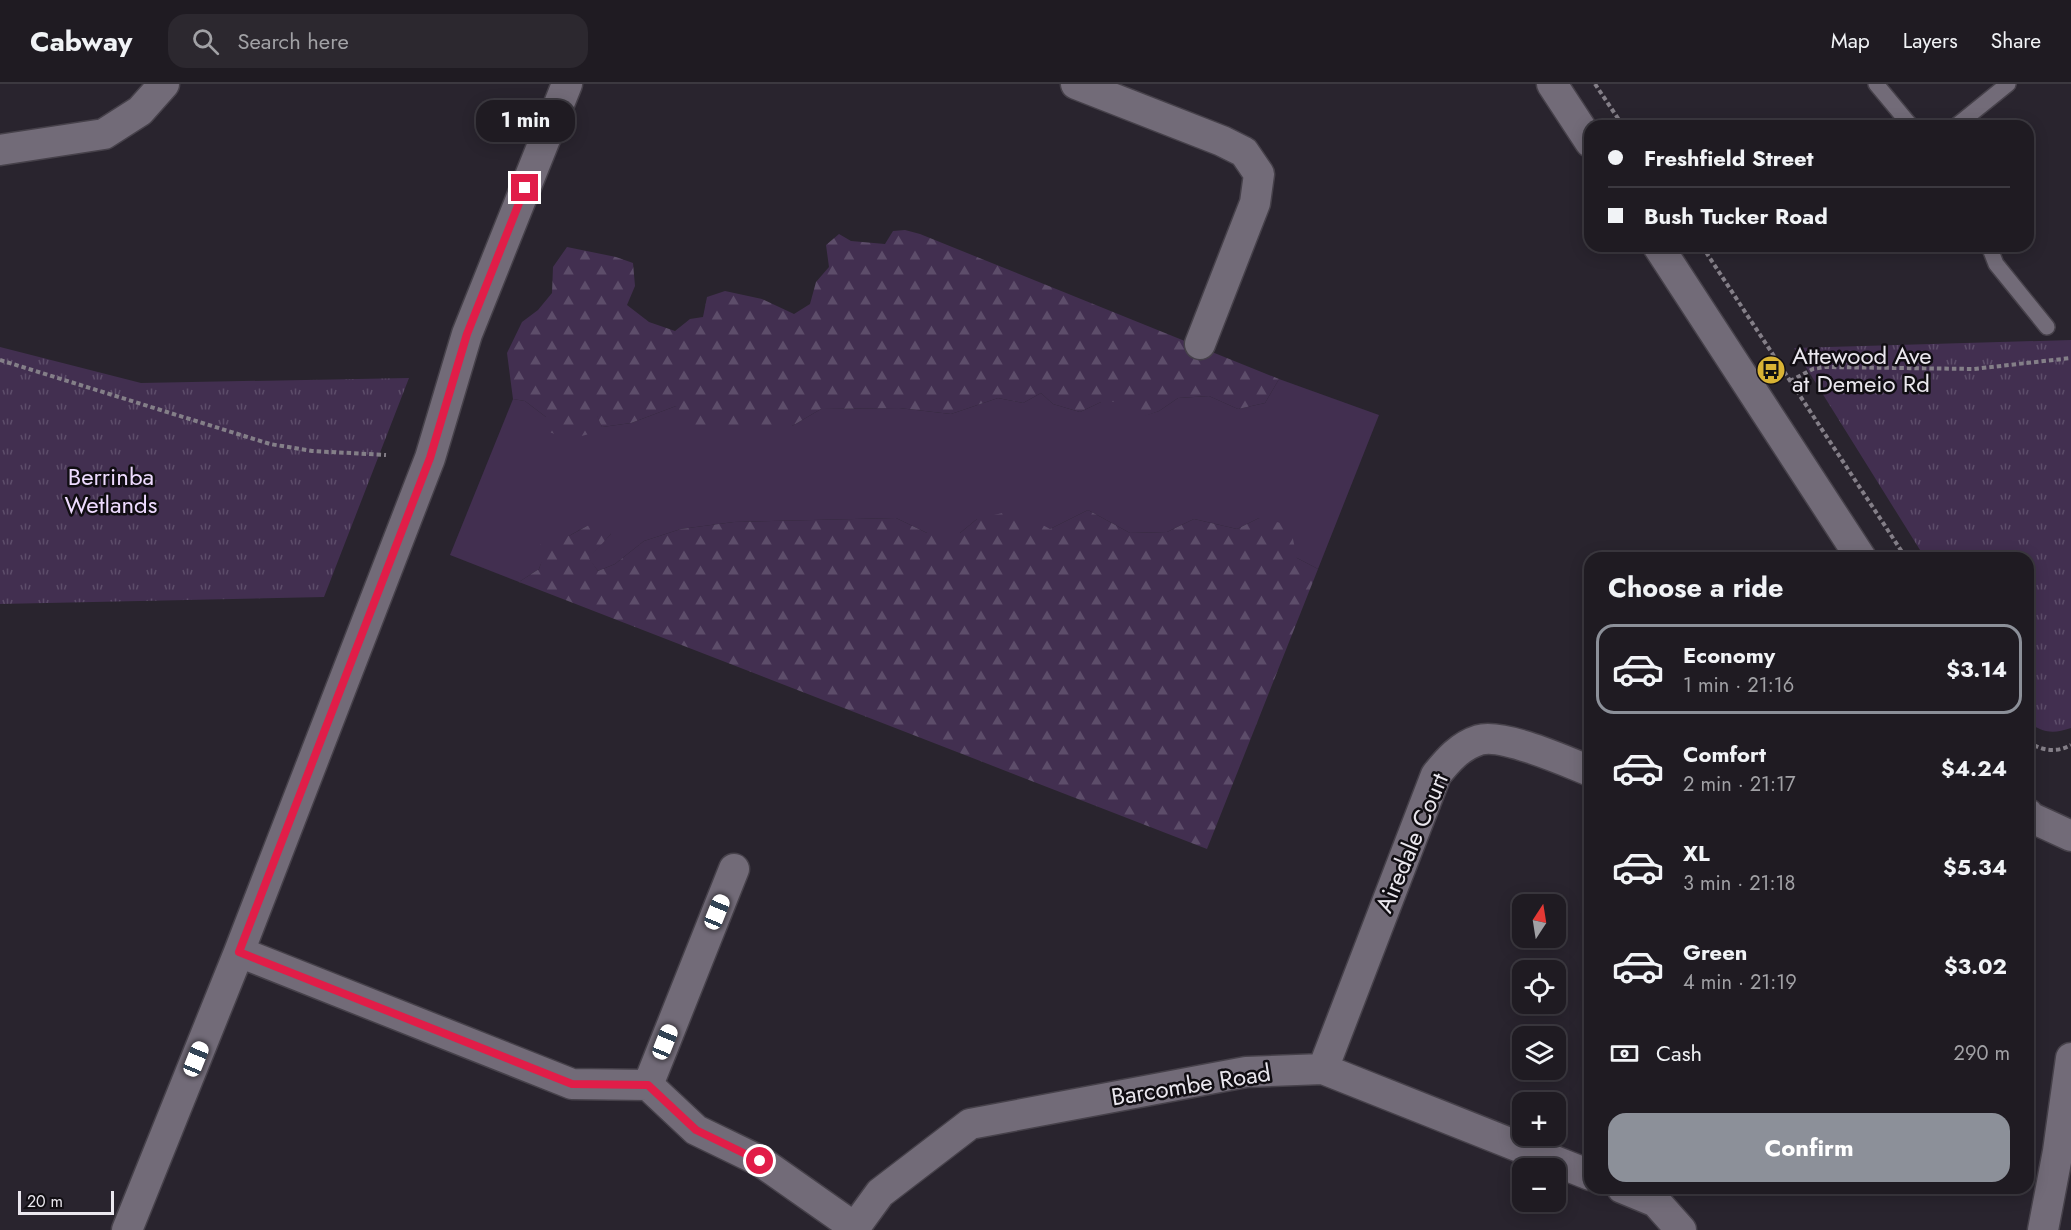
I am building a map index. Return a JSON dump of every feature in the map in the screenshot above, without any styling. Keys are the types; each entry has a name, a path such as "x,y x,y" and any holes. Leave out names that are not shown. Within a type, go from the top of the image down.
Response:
{"street":[{"path":"0,150 104,134 140,111 164,84"},
{"path":"127,1230 239,952 430,458 467,334 567,84"},
{"path":"1076,84 1244,152 1259,174 1256,203 1200,344"},
{"path":"1552,84 1584,133"},
{"path":"1662,252 1858,552"},
{"name":"Airedale Court","path":"1323,1070 1436,774 1453,754 1480,740 1516,743 1584,769"},
{"path":"2034,819 2071,836"},
{"path":"648,1085 734,869"},
{"path":"239,952 572,1084 648,1085 696,1130 760,1161 854,1228"},
{"path":"2043,1230 2064,1153 2071,1058"},
{"name":"Barcombe Road","path":"854,1228 880,1193 970,1124 1246,1072 1323,1070 1584,1173"},
{"path":"1637,1194 1656,1202 1682,1230"}],"lane":[{"path":"1876,84 1906,120"},
{"path":"1963,120 2007,84"},
{"path":"1991,252 1996,264 2047,327"}],"path":[{"path":"1595,84 1619,120"},
{"path":"1705,252 1902,552"},
{"path":"1790,381 1813,369 1825,367 1974,369 2071,358"},
{"path":"0,360 270,444 312,451 386,455"},
{"path":"2034,745 2050,750 2064,749 2071,745"}],"green space":[{"path":"905,230 920,234 1279,379 1265,403 1238,409 1209,396 1178,398 1159,411 1137,419 1137,402 1101,402 1080,412 1053,404 1041,393 1023,403 998,398 951,414 899,408 821,409 792,426 695,431 676,406 631,423 602,427 597,416 589,434 570,439 549,432 546,417 525,401 513,399 507,353 522,322 538,310 552,293 553,267 567,247 616,257 633,263 635,286 627,305 649,322 675,331 690,319 703,317 707,297 725,291 762,299 794,314 810,304 816,282 829,267 826,245 839,234 851,241 885,244 893,231"},
{"path":"2071,340 2071,728 2053,732 2034,725 2034,552 1921,552 1794,348"},
{"name":"Berrinba Wetlands","path":"0,347 141,383 409,378 324,597 0,604"},
{"path":"1279,379 1379,415 1318,569 1297,558 1259,518 1237,529 1194,519 1167,532 1130,533 1088,510 1050,529 977,519 960,533 927,533 896,518 734,522 681,529 644,541 615,564 598,571 588,558 611,534 587,526 558,543 547,555 539,569 519,582 450,555 513,399 525,401 546,417 597,415 602,427 631,423 676,406 792,426 821,409 899,408 951,414 998,398 1023,403 1041,393 1053,404 1080,412 1101,402 1138,402 1137,418 1159,411 1178,398 1209,396 1238,409 1265,403"},
{"path":"1015,510 1050,529 1088,510 1130,533 1167,532 1194,519 1237,529 1259,518 1290,525 1297,558 1318,569 1207,849 519,582 539,569 543,557 540,545 552,532 569,536 587,526 604,521 611,534 589,558 598,571 615,564 644,541 681,529 734,522 896,518 927,533 960,533 977,519"}],"place":[{"name":"Attewood Ave at Demeio Rd","path":"1771,370"}],"route":[{"path":"525,188 467,334 430,458 239,952 572,1084 648,1085 696,1130 760,1161"}]}
